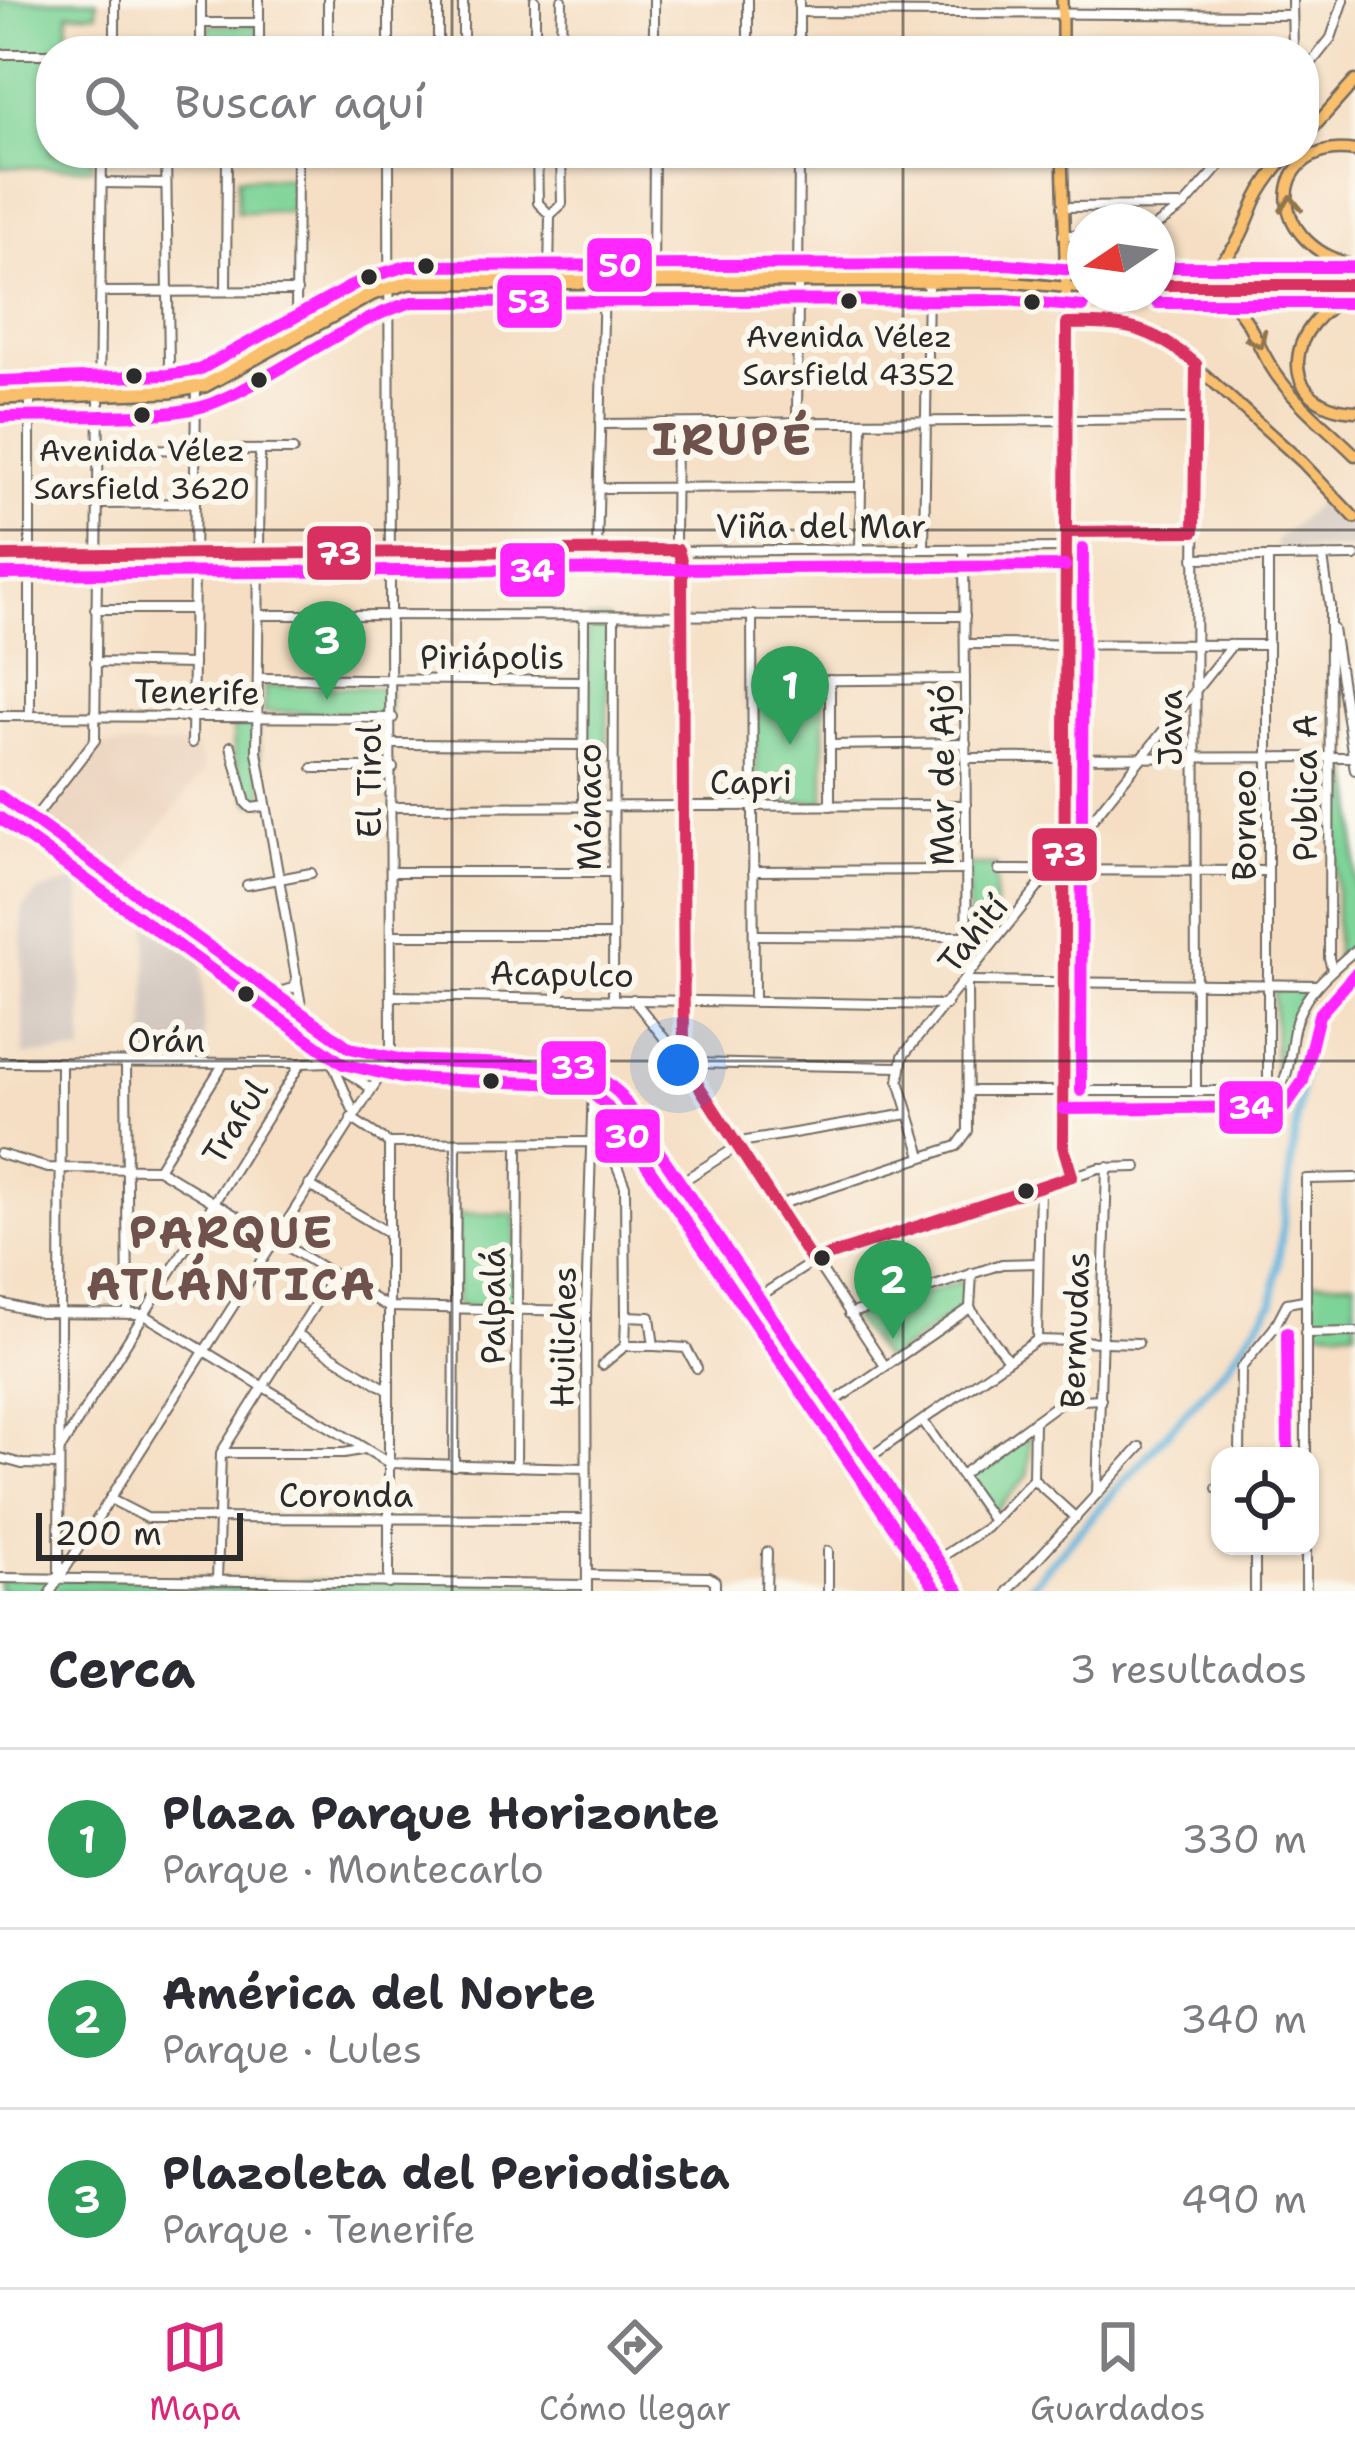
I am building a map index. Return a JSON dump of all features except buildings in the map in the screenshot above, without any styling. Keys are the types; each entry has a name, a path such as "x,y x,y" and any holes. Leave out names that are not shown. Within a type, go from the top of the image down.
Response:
{"highway":[{"path":"1319,121 1355,81"},
{"path":"1319,155 1335,149 1355,151"},
{"path":"1205,274 1239,245 1260,194 1279,168"},
{"path":"1301,168 1291,182 1287,206 1292,224 1307,244 1355,270"},
{"path":"1187,285 1220,294 1245,314 1278,377 1355,455"},
{"path":"1355,296 1311,322 1299,345 1298,362 1302,377 1319,399 1330,407 1355,410"}],"main road":[{"path":"1062,168 1066,324 1115,323 1155,332 1319,478 1355,518"},
{"path":"1175,273 1355,270"},
{"path":"0,396 30,398 194,383 390,284 426,275 1065,279"},
{"path":"604,279 653,275 928,283 1065,279"},
{"path":"1175,285 1355,285"},
{"path":"1115,323 1116,312"},
{"path":"0,396 196,389 224,379 300,332"},
{"path":"0,796 350,1048 388,1064 558,1065 588,1070 620,1094 955,1591"},
{"path":"0,806 335,1057 559,1073 593,1083 612,1099 677,1185"},
{"path":"755,1299 955,1591"}],"street":[{"path":"115,0 115,36"},
{"path":"201,0 201,36"},
{"path":"259,0 259,36"},
{"path":"328,0 328,36"},
{"path":"389,0 389,36"},
{"path":"438,0 438,36"},
{"path":"463,0 463,36"},
{"path":"535,0 537,36"},
{"path":"561,36 562,0"},
{"path":"654,0 654,36"},
{"path":"748,0 748,36"},
{"path":"799,0 799,36"},
{"path":"1292,0 1293,36"},
{"path":"1319,52 1330,38 1344,0"},
{"path":"799,12 1062,6 1292,15"},
{"path":"201,23 259,23"},
{"path":"0,54 36,54"},
{"path":"33,820 92,745 102,168"},
{"path":"166,168 169,365"},
{"path":"226,168 226,291"},
{"path":"297,168 300,332"},
{"name":"El Tirol","path":"388,1064 393,996 389,168"},
{"path":"537,168 538,203 550,215 549,279"},
{"path":"550,215 562,204 561,168"},
{"path":"653,275 654,168"},
{"path":"797,423 799,168"},
{"path":"1175,212 1218,168"},
{"path":"102,183 166,184"},
{"path":"1062,207 1184,206"},
{"path":"1062,235 1067,235"},
{"path":"597,551 604,279"},
{"path":"924,549 928,283"},
{"path":"101,292 297,291"},
{"path":"1066,324 1061,866 1063,1146 1072,1176"},
{"name":"Java","path":"1196,364 1196,1092"},
{"path":"192,742 196,389"},
{"path":"30,398 30,716"},
{"path":"600,424 1195,419"},
{"path":"860,550 862,423"},
{"path":"676,425 675,488 682,564 684,1063"},
{"path":"98,449 293,450"},
{"path":"260,450 257,752 304,1018"},
{"path":"599,488 861,487"},
{"path":"98,503 195,503"},
{"path":"1065,532 1194,531"},
{"name":"Viña del Mar","path":"0,556 1065,548"},
{"name":"Mar de Ajó","path":"922,1156 962,1142 968,1131 964,549"},
{"path":"1194,558 1355,556"},
{"name":"Borneo","path":"1268,557 1268,1092"},
{"name":"Publica A","path":"1323,557 1355,770"},
{"name":"Publica A","path":"1330,606 1328,958 1332,970"},
{"path":"95,609 193,609"},
{"path":"259,615 965,616"},
{"path":"752,615 754,1000"},
{"name":"Mónaco","path":"583,808 584,616"},
{"name":"Mónaco","path":"613,998 614,616"},
{"path":"965,644 1267,645"},
{"name":"Tahití","path":"898,1067 1232,645"},
{"path":"95,662 193,664"},
{"path":"1329,676 1341,676"},
{"name":"Piriápolis","path":"258,678 583,681"},
{"path":"753,681 965,679"},
{"path":"830,680 830,806"},
{"name":"Tenerife","path":"0,716 393,718"},
{"path":"830,745 966,743"},
{"path":"392,744 583,745"},
{"path":"231,746 246,803 251,808 266,806"},
{"path":"966,758 1353,757"},
{"path":"313,768 393,768"},
{"name":"Capri","path":"393,807 966,805"},
{"path":"999,870 1061,866 1268,871"},
{"path":"753,871 966,870"},
{"path":"393,872 613,872"},
{"path":"247,885 310,873"},
{"path":"393,935 613,935"},
{"path":"754,935 967,936"},
{"path":"968,1091 1276,1090 1284,1082 1297,1019 1317,985 1355,950"},
{"path":"271,994 293,988 297,977"},
{"path":"966,981 1317,985"},
{"name":"Acapulco","path":"393,996 946,1005"},
{"path":"633,999 684,1063 885,1366"},
{"path":"335,1057 369,1087"},
{"path":"335,1057 352,1115 389,1143 609,1146 623,1174 625,1346"},
{"name":"Orán","path":"0,1062 301,1063 335,1057"},
{"name":"Traful","path":"58,1452 301,1063"},
{"path":"684,1063 898,1067 922,1156 778,1205"},
{"path":"59,1579 61,1064"},
{"path":"126,1064 128,1313"},
{"path":"158,1169 223,1064"},
{"path":"51,1591 369,1087 388,1064"},
{"name":"Huiliches","path":"589,1586 586,1311 593,1083"},
{"path":"677,1185 739,1144 908,1114"},
{"path":"388,1584 389,1143"},
{"name":"Palpalá","path":"516,1467 518,1144"},
{"path":"454,1466 455,1145"},
{"path":"0,1154 61,1168 158,1169 388,1307 586,1311"},
{"path":"755,1299 812,1261 1072,1176 1107,1167 1137,1167"},
{"name":"Bermudas","path":"1097,1494 1107,1167"},
{"path":"1306,1447 1306,1179 1355,1178"},
{"path":"309,1185 389,1233"},
{"path":"1036,1340 1040,1186"},
{"path":"849,1314 1007,1263 1038,1263"},
{"path":"972,1274 970,1308 1007,1360"},
{"path":"218,1581 221,1453 333,1276"},
{"path":"1240,1447 1241,1368 1274,1328 1287,1303 1304,1300"},
{"path":"0,1303 59,1314 143,1314 388,1463 586,1468"},
{"path":"831,1404 970,1308"},
{"path":"626,1316 650,1317 654,1346"},
{"path":"1305,1333 1355,1332"},
{"path":"297,1334 389,1390"},
{"path":"865,1461 1036,1340 1138,1343"},
{"path":"602,1365 625,1346 654,1346 686,1348 697,1368"},
{"path":"961,1475 1062,1401 1101,1399"},
{"path":"923,1421 992,1521"},
{"path":"937,1560 992,1521 1033,1479 1034,1421"},
{"path":"1008,1591 1140,1447"},
{"path":"221,1453 361,1450"},
{"path":"0,1457 22,1464 58,1465"},
{"path":"1033,1479 1076,1518"},
{"name":"Coronda","path":"110,1499 142,1517 586,1519"},
{"path":"58,1534 71,1547 82,1543"},
{"path":"828,1551 828,1591"},
{"path":"766,1591 767,1552"},
{"path":"1255,1555 1255,1591"},
{"path":"1306,1555 1306,1591"},
{"path":"0,1578 589,1586 710,1577 715,1591"}],"shaded area":[{"path":"1325,496 1355,536 1355,550 1276,549 1275,542"},
{"path":"92,745 196,746 204,771 120,879 37,820"},
{"path":"80,880 83,1053 23,1055 22,910 37,892"},
{"path":"148,922 202,961 205,1062 145,1061"}],"green space":[{"path":"0,0 97,0 97,13 68,13 67,36 36,36 36,167 0,167"},
{"path":"209,25 258,25 258,36 209,36"},
{"path":"238,177 292,178 291,212 237,212"},
{"path":"587,619 608,619 607,804 587,804"},
{"path":"265,686 389,688 389,714 264,712"},
{"path":"756,688 824,688 824,802 756,801"},
{"path":"233,718 255,718 264,803 250,803 234,756"},
{"path":"1349,763 1355,802 1355,946 1336,961 1336,764"},
{"path":"968,865 996,865 994,934 969,966"},
{"path":"1301,987 1304,993 1275,1085 1274,991"},
{"path":"457,1214 516,1214 515,1308 457,1306"},
{"path":"968,1279 966,1306 885,1361 852,1317"},
{"path":"1355,1281 1355,1330 1315,1329 1311,1282"},
{"path":"1030,1430 1028,1476 993,1514 966,1475"},
{"path":"0,1578 579,1584 586,1591 0,1591"}],"waterway":[{"path":"1026,1591 1228,1365 1273,1302 1311,1012 1355,975"}],"transit line":[{"name":"50","path":"0,381 199,370 364,279 407,266 1007,264 1067,269"},
{"name":"50","path":"1175,267 1355,267"},
{"name":"73","path":"1175,285 1355,285"},
{"name":"53","path":"1,417 140,415 194,409 238,392 360,323 412,302 1006,300 1067,306"},
{"name":"53","path":"1175,303 1355,303"},
{"name":"73","path":"1067,324 1136,329 1196,364 1194,531 1066,532 1067,324"},
{"name":"73","path":"1066,532 1063,1146 1072,1176"},
{"name":"34","path":"1081,1091 1083,548"},
{"name":"73","path":"678,550 682,564 684,1063"},
{"name":"73","path":"0,556 678,550"},
{"name":"34","path":"0,574 1065,566"},
{"name":"33","path":"0,796 350,1048 404,1060 567,1066 596,1074 619,1093 959,1591"},
{"name":"30","path":"0,818 343,1064 402,1078 564,1084 588,1090 606,1105 937,1591"},
{"name":"34","path":"1063,1109 1285,1107 1303,1081 1319,1015 1355,974"},
{"name":"73","path":"684,1063 812,1261"},
{"name":"73","path":"812,1261 1072,1176"},
{"name":"34","path":"1287,1333 1288,1447"}],"place":[{"name":"Avenida Vélez Sarsfield 4352","path":"849,301"},
{"name":"Avenida Vélez Sarsfield 3620","path":"142,415"},
{"name":"Plazoleta del Periodista","path":"327,700"},
{"name":"Plaza Parque Horizonte","path":"790,745"},
{"name":"América del Norte","path":"893,1339"}],"district":[{"name":"IRUPÉ","path":"733,439"},
{"name":"PARQUE ATLÁNTICA","path":"232,1258"}]}
